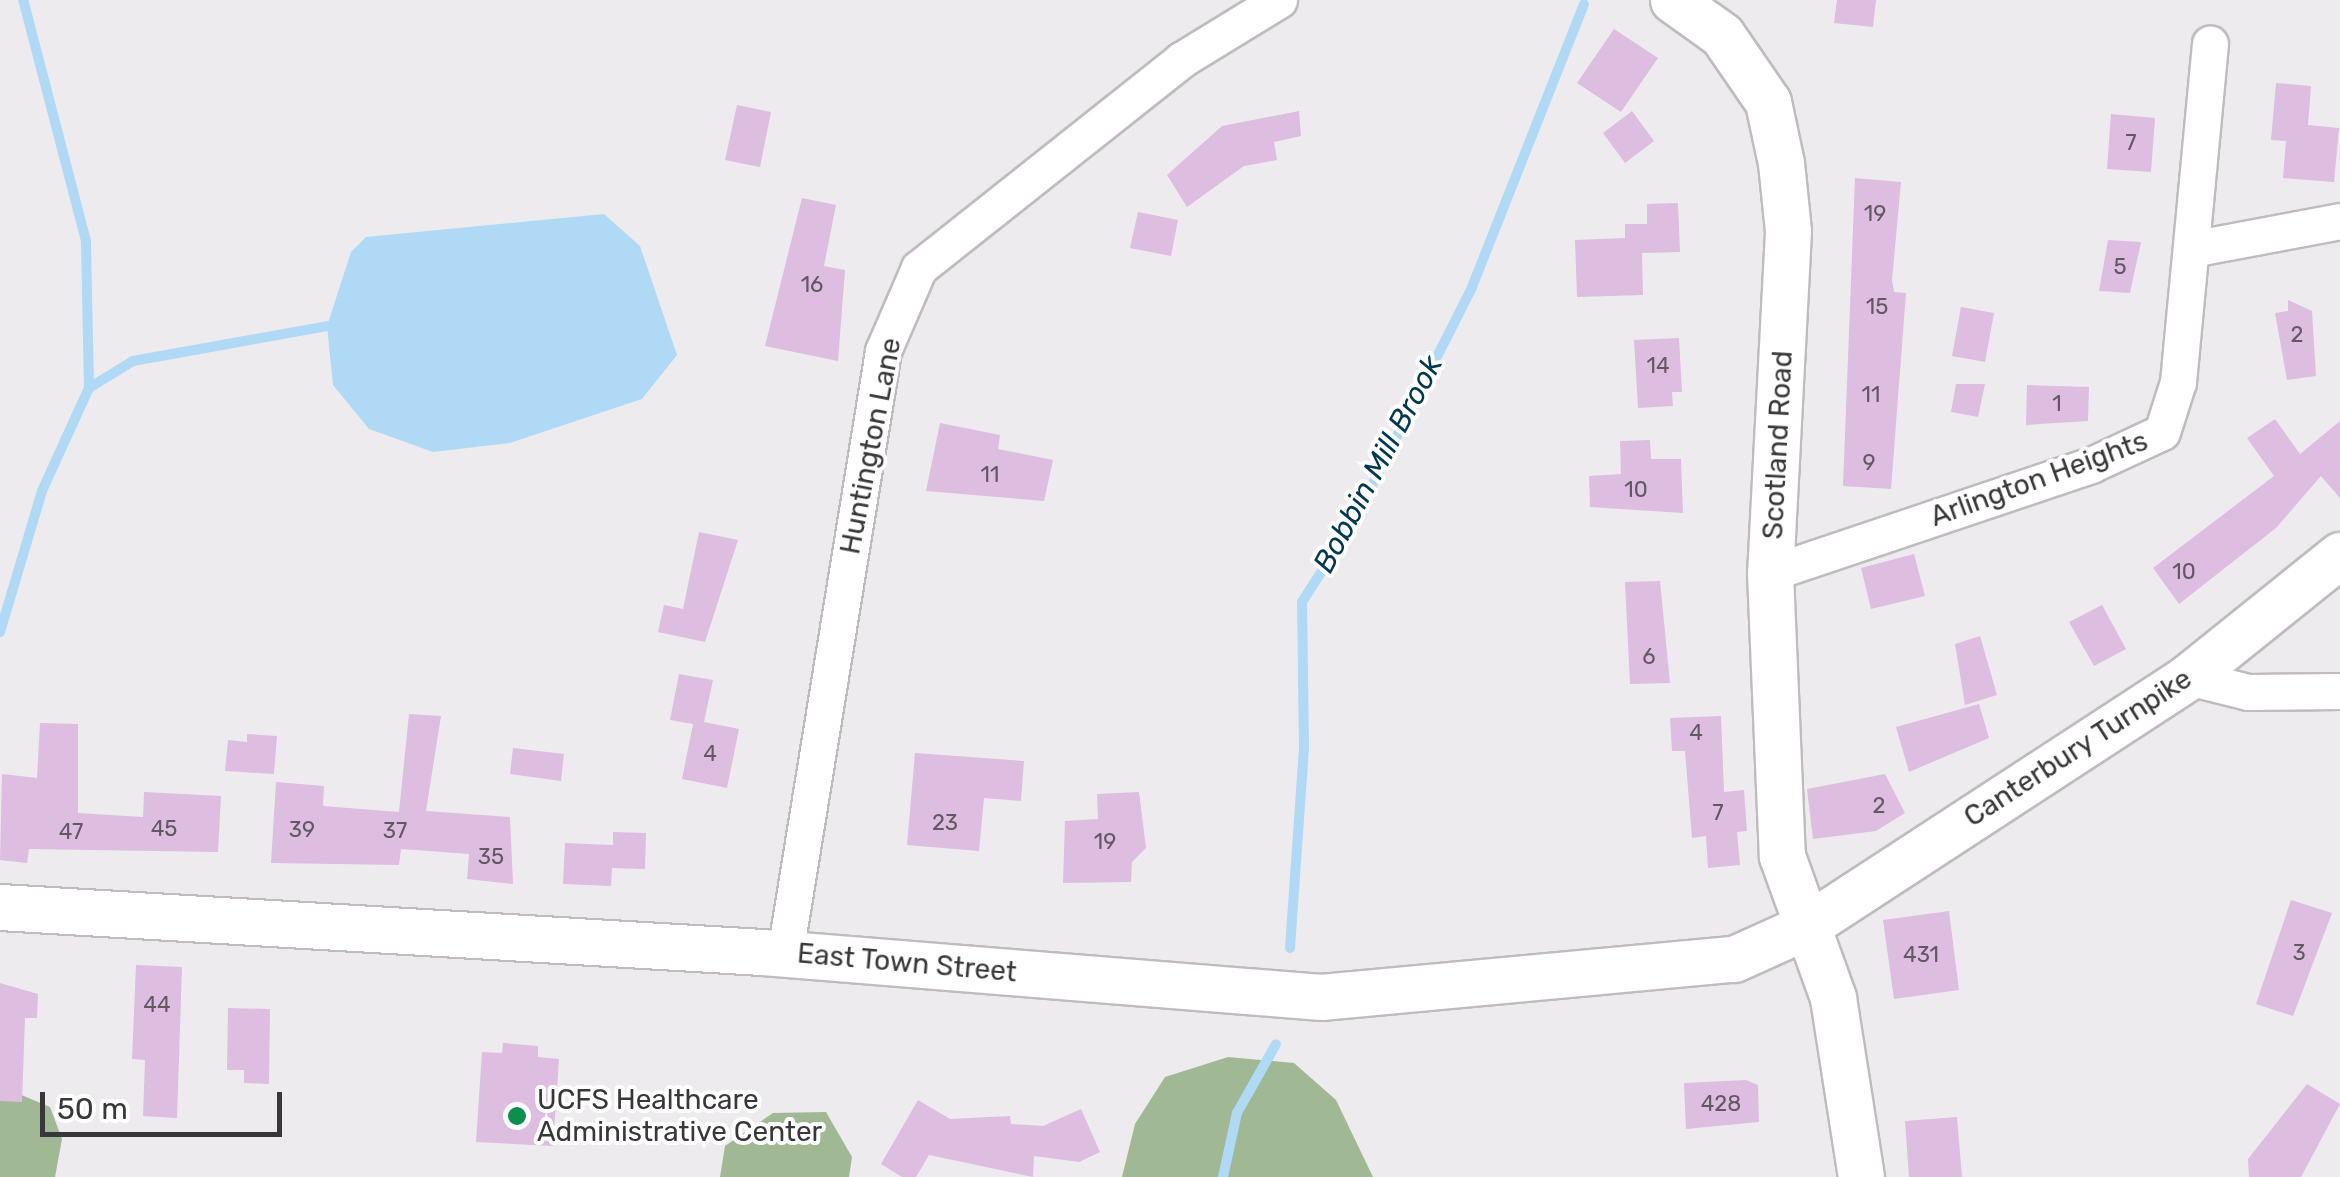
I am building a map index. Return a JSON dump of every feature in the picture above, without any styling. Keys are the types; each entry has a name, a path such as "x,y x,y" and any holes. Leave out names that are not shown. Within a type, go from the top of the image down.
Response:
{"street":[{"name":"Huntington Lane","path":"785,954 883,350 919,268 1182,60 1279,0"},
{"name":"Scotland Road","path":"1674,0 1722,35 1768,102 1782,163 1787,250 1770,573 1782,856 1837,1017 1861,1177"},
{"name":"Arlington Heights","path":"1770,573 2159,435 2176,396 2210,44"},
{"path":"2191,249 2340,221"},
{"name":"Canterbury Turnpike","path":"1805,927 2188,677 2340,555"},
{"path":"2188,677 2248,692 2340,691"},
{"name":"East Town Street","path":"0,907 785,954 1321,998 1734,959 1805,927"}],"green space":[{"path":"1228,1057 1294,1063 1336,1100 1373,1177 1122,1177 1135,1124 1165,1077"},
{"path":"0,1086 50,1107 62,1139 55,1177 0,1177"},
{"path":"826,1112 852,1157 849,1177 720,1177 725,1146 773,1113"}],"water":[{"path":"604,214 640,246 677,355 642,399 510,443 433,452 369,429 333,385 327,326 351,252 366,237"}],"building":[{"path":"1837,0 1876,0 1873,27 1834,23"},
{"path":"1614,29 1658,58 1621,112 1577,83"},
{"path":"2276,83 2311,86 2308,125 2339,128 2334,182 2283,178 2286,141 2271,140"},
{"path":"737,105 771,112 760,167 725,160"},
{"path":"1299,111 1301,136 1274,142 1277,160 1244,166 1187,207 1167,175 1222,126"},
{"path":"1632,111 1654,141 1625,163 1603,133"},
{"path":"2111,114 2155,118 2151,172 2107,169"},
{"path":"1855,178 1901,182 1892,280 1894,292 1906,293 1891,489 1843,486"},
{"path":"802,198 836,205 824,266 845,270 838,361 765,346"},
{"path":"1678,203 1680,252 1642,253 1643,295 1577,297 1575,240 1625,238 1625,224 1647,224 1647,204"},
{"path":"1138,212 1178,220 1171,256 1130,248"},
{"path":"2108,240 2141,242 2130,293 2099,291"},
{"path":"2288,300 2312,311 2316,376 2287,380 2275,313 2288,311"},
{"path":"1961,307 1994,313 1985,362 1952,356"},
{"path":"1679,338 1682,392 1672,392 1673,406 1638,408 1634,340"},
{"path":"1956,384 1985,384 1978,417 1951,412"},
{"path":"2027,385 2089,387 2088,421 2026,425"},
{"path":"2275,419 2300,454 2340,421 2340,498 2321,476 2276,528 2179,604 2153,568 2274,476 2247,438"},
{"path":"940,423 1000,435 998,449 1053,460 1044,501 926,491"},
{"path":"1650,440 1651,459 1681,459 1683,513 1590,507 1589,476 1621,474 1620,441"},
{"path":"699,532 738,540 705,642 658,632 664,605 683,609"},
{"path":"1914,554 1925,596 1871,609 1861,568"},
{"path":"1660,581 1670,683 1630,684 1625,582"},
{"path":"2102,605 2126,649 2094,666 2069,622"},
{"path":"1980,636 1997,695 1965,705 1955,644"},
{"path":"679,674 713,680 704,722 739,729 727,788 682,779 693,724 670,720"},
{"path":"1979,704 1989,738 1909,772 1896,727"},
{"path":"409,714 441,716 426,811 510,817 513,884 467,879 469,854 401,849 399,865 271,863 276,782 324,786 323,806 399,812"},
{"path":"1721,716 1724,792 1744,790 1747,831 1737,832 1740,865 1708,868 1706,836 1692,838 1685,751 1672,751 1670,718"},
{"path":"40,723 78,724 78,813 143,817 144,792 221,796 218,852 29,849 27,863 0,860 2,774 37,778"},
{"path":"247,734 277,736 274,774 225,771 228,740 247,742"},
{"path":"513,748 564,754 561,781 510,774"},
{"path":"915,753 1024,761 1021,801 984,798 979,851 907,845"},
{"path":"1885,774 1905,813 1876,831 1813,839 1807,789"},
{"path":"1139,792 1146,848 1132,862 1131,882 1063,883 1065,821 1098,819 1097,794"},
{"path":"613,832 646,833 645,869 612,868 611,886 563,884 565,843 613,845"},
{"path":"2291,900 2332,913 2293,1016 2256,1004"},
{"path":"1949,911 1959,990 1894,999 1883,920"},
{"path":"136,965 182,967 177,1118 143,1116 145,1060 132,1059"},
{"path":"0,983 38,994 37,1018 25,1018 22,1102 0,1101"},
{"path":"228,1008 270,1009 269,1084 244,1083 244,1070 227,1070"},
{"name":"UCFS Healthcare Administrative Center","path":"503,1043 538,1046 538,1057 559,1059 553,1146 476,1142 482,1052 502,1053"},
{"path":"1746,1080 1758,1085 1759,1122 1686,1129 1684,1083"},
{"path":"2307,1084 2340,1104 2301,1177 2249,1177 2248,1159"},
{"path":"918,1100 950,1119 1010,1116 1011,1124 1043,1126 1081,1109 1100,1152 1079,1162 1034,1156 1033,1177 929,1155 916,1177 902,1177 881,1164"},
{"path":"1957,1117 1962,1177 1909,1177 1905,1121"}],"waterway":[{"path":"0,632 42,491 89,388 86,241 23,0"},
{"name":"Bobbin Mill Brook","path":"1290,948 1304,746 1302,602 1355,519 1472,287 1584,4"},
{"path":"89,388 133,361 327,326"},
{"name":"Bobbin Mill Brook","path":"1223,1177 1237,1113 1276,1044"}],"place":[{"name":"UCFS Healthcare Administrative Center","path":"517,1116"}]}
